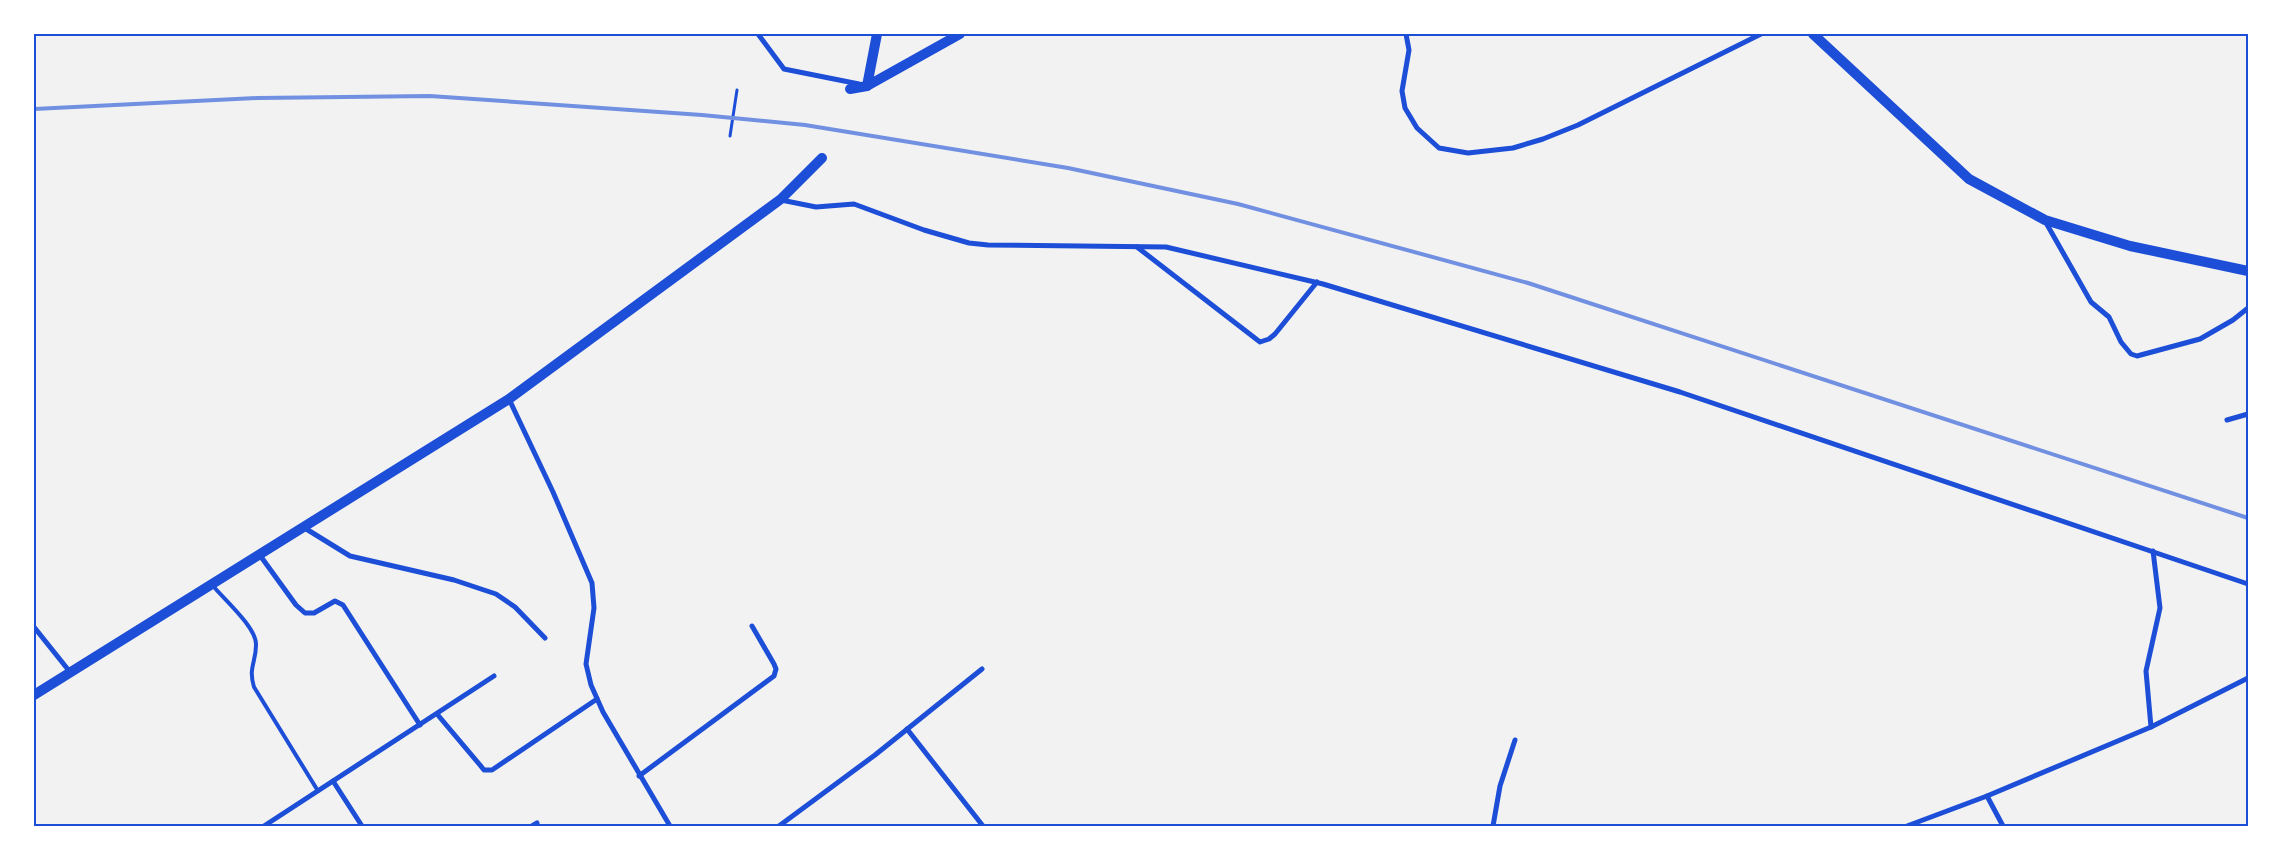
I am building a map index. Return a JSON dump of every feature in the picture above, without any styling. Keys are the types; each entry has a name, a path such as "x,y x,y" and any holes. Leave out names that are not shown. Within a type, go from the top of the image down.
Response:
{"main road":[{"path":"867,86 877,34"},
{"path":"850,89 867,86 960,34"},
{"path":"1813,34 1969,180 2045,220 2130,246 2248,271"},
{"path":"34,695 302,526 509,399 781,199 822,158"}],"street":[{"path":"758,34 784,69 867,86"},
{"path":"1406,34 1409,50 1402,90 1405,108 1417,128 1439,148 1468,153 1513,148 1552,136 1578,125 1761,34"},
{"path":"781,199 816,207 854,204 904,224 969,243 1166,247 1317,282 1680,392 2248,584"},
{"path":"2045,220 2092,302 2109,317 2121,342 2131,354 2137,356 2200,339 2233,320 2248,308"},
{"path":"1137,246 1260,342 1264,342 1274,334 1317,282"},
{"path":"509,399 553,492 592,583 594,608 586,664 591,685 639,776 670,826"},
{"path":"2227,420 2248,414"},
{"path":"302,526 350,556 454,580 496,594 515,607 545,638"},
{"path":"2150,727 2146,671 2160,608 2153,551"},
{"path":"258,554 296,605 305,613 314,613 335,601 342,604 420,725"},
{"path":"639,776 774,676 776,669 774,664 752,626"},
{"path":"34,627 70,672"},
{"path":"778,826 907,729 982,669"},
{"path":"264,826 494,676"},
{"path":"1908,826 1987,796 2150,727 2248,678"},
{"path":"437,714 484,770 492,770 597,699"},
{"path":"907,729 983,826"},
{"path":"1493,826 1500,786 1515,740"},
{"path":"333,781 362,826"},
{"path":"1987,796 2003,826"}],"lane":[{"path":"211,584 251,630 256,644 250,670 254,688 318,791"}],"path":[{"path":"730,136 737,90"}],"railway":[{"path":"34,109 258,98 430,96 702,115 805,125 1068,168 1238,204 1528,283 2248,518"}]}
